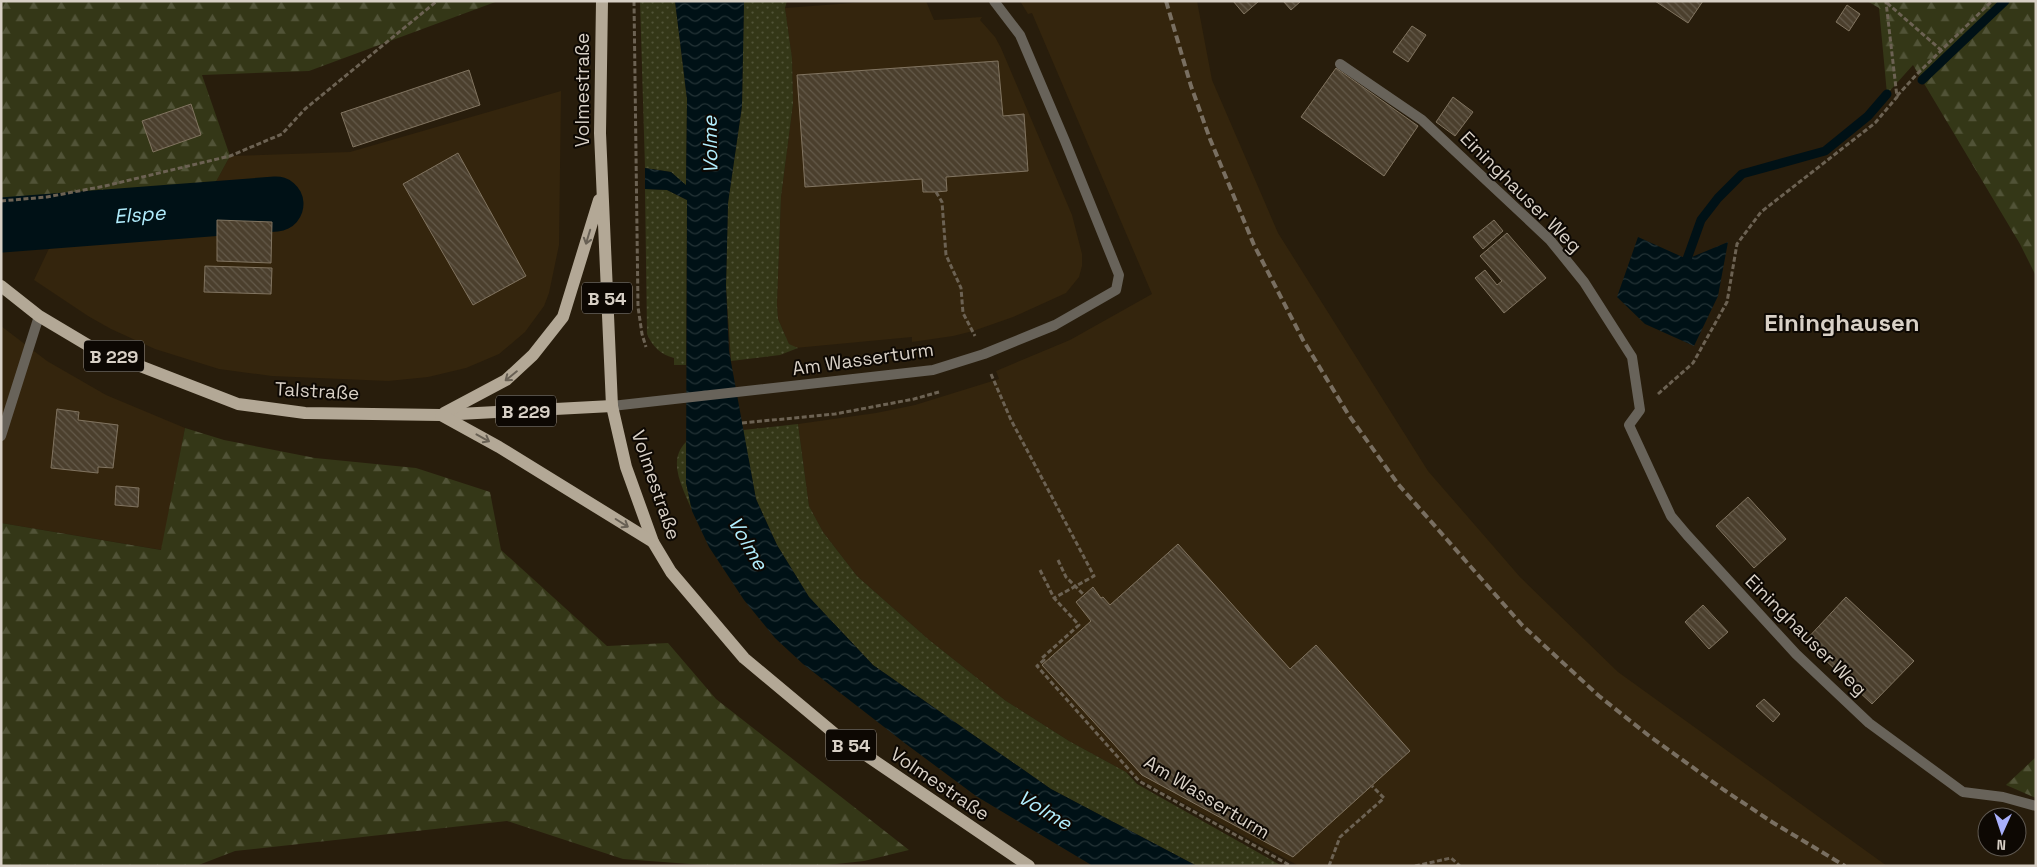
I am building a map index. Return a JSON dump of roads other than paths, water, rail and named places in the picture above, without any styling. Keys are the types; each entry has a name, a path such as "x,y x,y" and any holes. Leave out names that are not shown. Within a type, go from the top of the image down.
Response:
{"main road":[{"name":"Volmestraße","path":"602,1 600,133 612,406 626,467 653,542 671,572 744,658 834,734 1029,866"},
{"path":"440,415 506,380 533,355 563,317 602,191"},
{"name":"Talstraße","path":"1,286 39,316 91,347 238,404 305,413 440,415 612,406"},
{"path":"440,415 499,447 653,542"}],"street":[{"name":"Am Wasserturm","path":"612,406 933,370 984,354 1055,325 1116,290 1119,274 1020,35 994,1"},
{"name":"Eininghauser Weg","path":"1340,64 1422,120 1550,240 1584,282 1632,357 1640,410 1630,425 1672,516 1687,535 1796,654 1869,723 1963,792 2002,797 2036,806"},
{"path":"1,436 39,316"}],"water":[{"name":"Volme","path":"675,1 744,1 742,106 728,203 726,286 729,351 756,499 777,545 809,597 873,665 1051,789 1197,866 1093,866 976,796 803,664 775,638 744,600 709,547 692,511 686,483 687,200 667,190 645,189 645,168 671,172 686,185 687,99"},
{"path":"1638,237 1687,259 1728,242 1718,296 1694,346 1645,324 1617,297"}],"waterway":[{"path":"1922,80 2005,1"},
{"path":"1687,259 1701,220 1718,198 1742,174 1825,151 1868,116 1887,94"},
{"name":"Elspe","path":"1,225 276,204"}],"railway":[{"path":"1166,1 1191,86 1210,139 1254,245 1303,340 1348,414 1398,484 1522,625 1599,696 1648,735 1724,790 1772,822 1845,866"}],"district":[{"name":"Eininghausen","path":"1842,322"}]}
